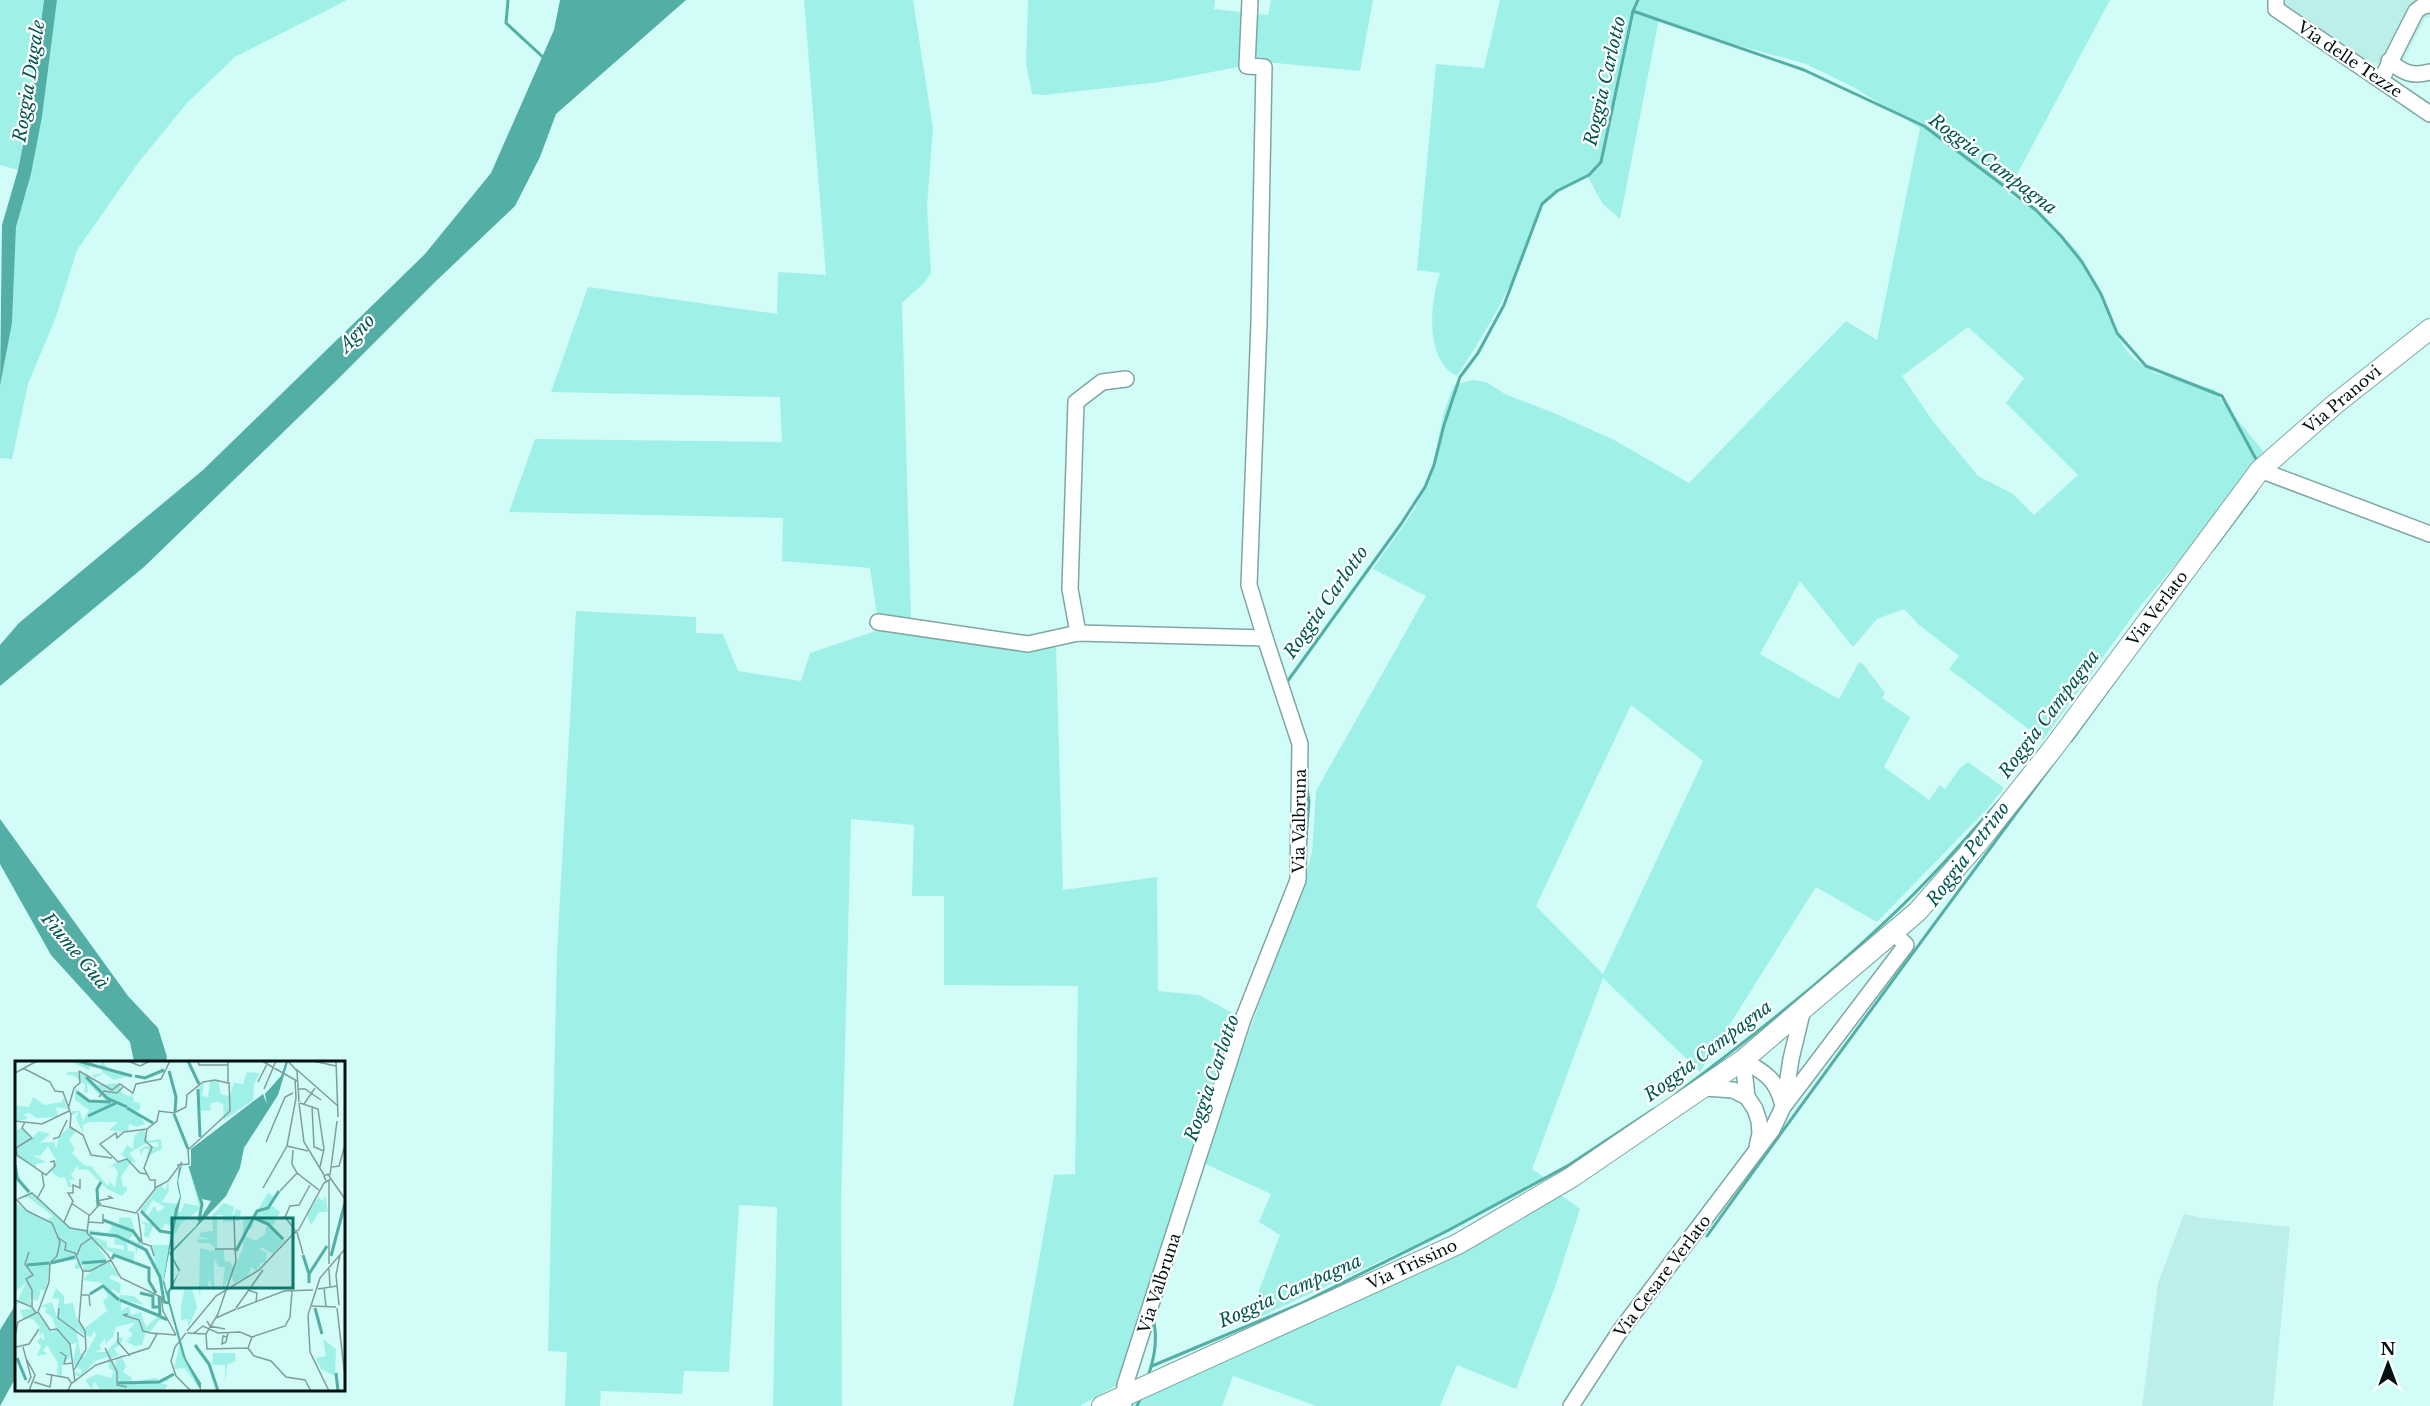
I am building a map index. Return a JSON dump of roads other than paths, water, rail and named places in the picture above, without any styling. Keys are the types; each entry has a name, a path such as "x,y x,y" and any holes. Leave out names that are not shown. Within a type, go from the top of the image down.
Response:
{"main road":[{"name":"Via Pranovi","path":"2260,470 2334,405 2429,328"},
{"name":"Via Verlato","path":"1893,932 1917,912 1977,844 2054,747 2260,470"},
{"path":"1705,1088 1743,1060 1893,932"},
{"name":"Via Trissino","path":"1102,1406 1123,1400 1458,1244 1572,1177 1705,1088"}],"street":[{"name":"Via Valbruna","path":"1123,1400 1243,1019 1298,880 1300,744 1250,585 1259,323 1264,67 1247,66 1250,0"},
{"name":"Via delle Tezze","path":"2276,0 2276,9 2430,114"},
{"path":"2381,80 2420,5"},
{"path":"2390,61 2403,73 2416,76 2430,72"},
{"path":"1078,633 1070,589 1076,402 1102,382 1126,379"},
{"path":"2260,470 2430,534"},
{"path":"878,622 1028,644 1078,633 1265,638"},
{"name":"Via Cesare Verlato","path":"1571,1406 1620,1331 1773,1130 1783,1107 1905,945 1893,932"},
{"name":"Via Cesare Verlato","path":"1783,1107 1803,1008"},
{"path":"1743,1060 1769,1077 1778,1086 1783,1107"},
{"path":"1743,1060 1747,1097 1759,1120 1760,1133 1756,1150"},
{"path":"1705,1088 1733,1090 1747,1097"}],"water":[{"path":"44,0 57,0 42,117 31,174 16,227 12,323 0,386 2,225 18,170 29,115"},
{"name":"Agno","path":"560,0 686,0 556,114 540,157 515,206 144,567 0,686 0,645 19,623 203,470 425,254 491,173 554,30"},
{"name":"Fiume Guà","path":"0,819 128,996 158,1028 166,1061 134,1061 130,1042 51,955 0,864"},
{"path":"15,1306 15,1379 0,1406 0,1330"}],"waterway":[{"path":"508,0 506,23 545,59"},
{"name":"Roggia Carlotto","path":"1287,682 1425,487 1434,465 1460,377 1478,353 1504,305 1542,204 1557,191 1589,175 1601,162 1633,11 1638,0"},
{"name":"Roggia Campagna","path":"1633,11 1804,70 1924,126 2036,210 2061,236 2082,262 2101,294 2117,333 2146,366 2222,396 2257,461"},
{"name":"Roggia Petrino","path":"2214,548 2256,492"},
{"name":"Roggia Petrino","path":"2071,741 2122,671"},
{"name":"Roggia Petrino","path":"1707,1236 2061,753"},
{"name":"Roggia Carlotto","path":"1306,783 1309,801 1306,839"},
{"name":"Roggia Campagna","path":"1676,1094 1784,1010 1862,943 1931,877 1999,801"},
{"name":"Roggia Campagna","path":"1152,1366 1300,1304 1447,1231 1569,1165 1654,1109"},
{"name":"Roggia Carlotto","path":"1148,1376 1155,1347 1153,1318"},
{"name":"Roggia Carlotto","path":"1137,1406 1141,1397"}],"water label":[{"name":"Roggia Dugale","path":"29,81"}]}
